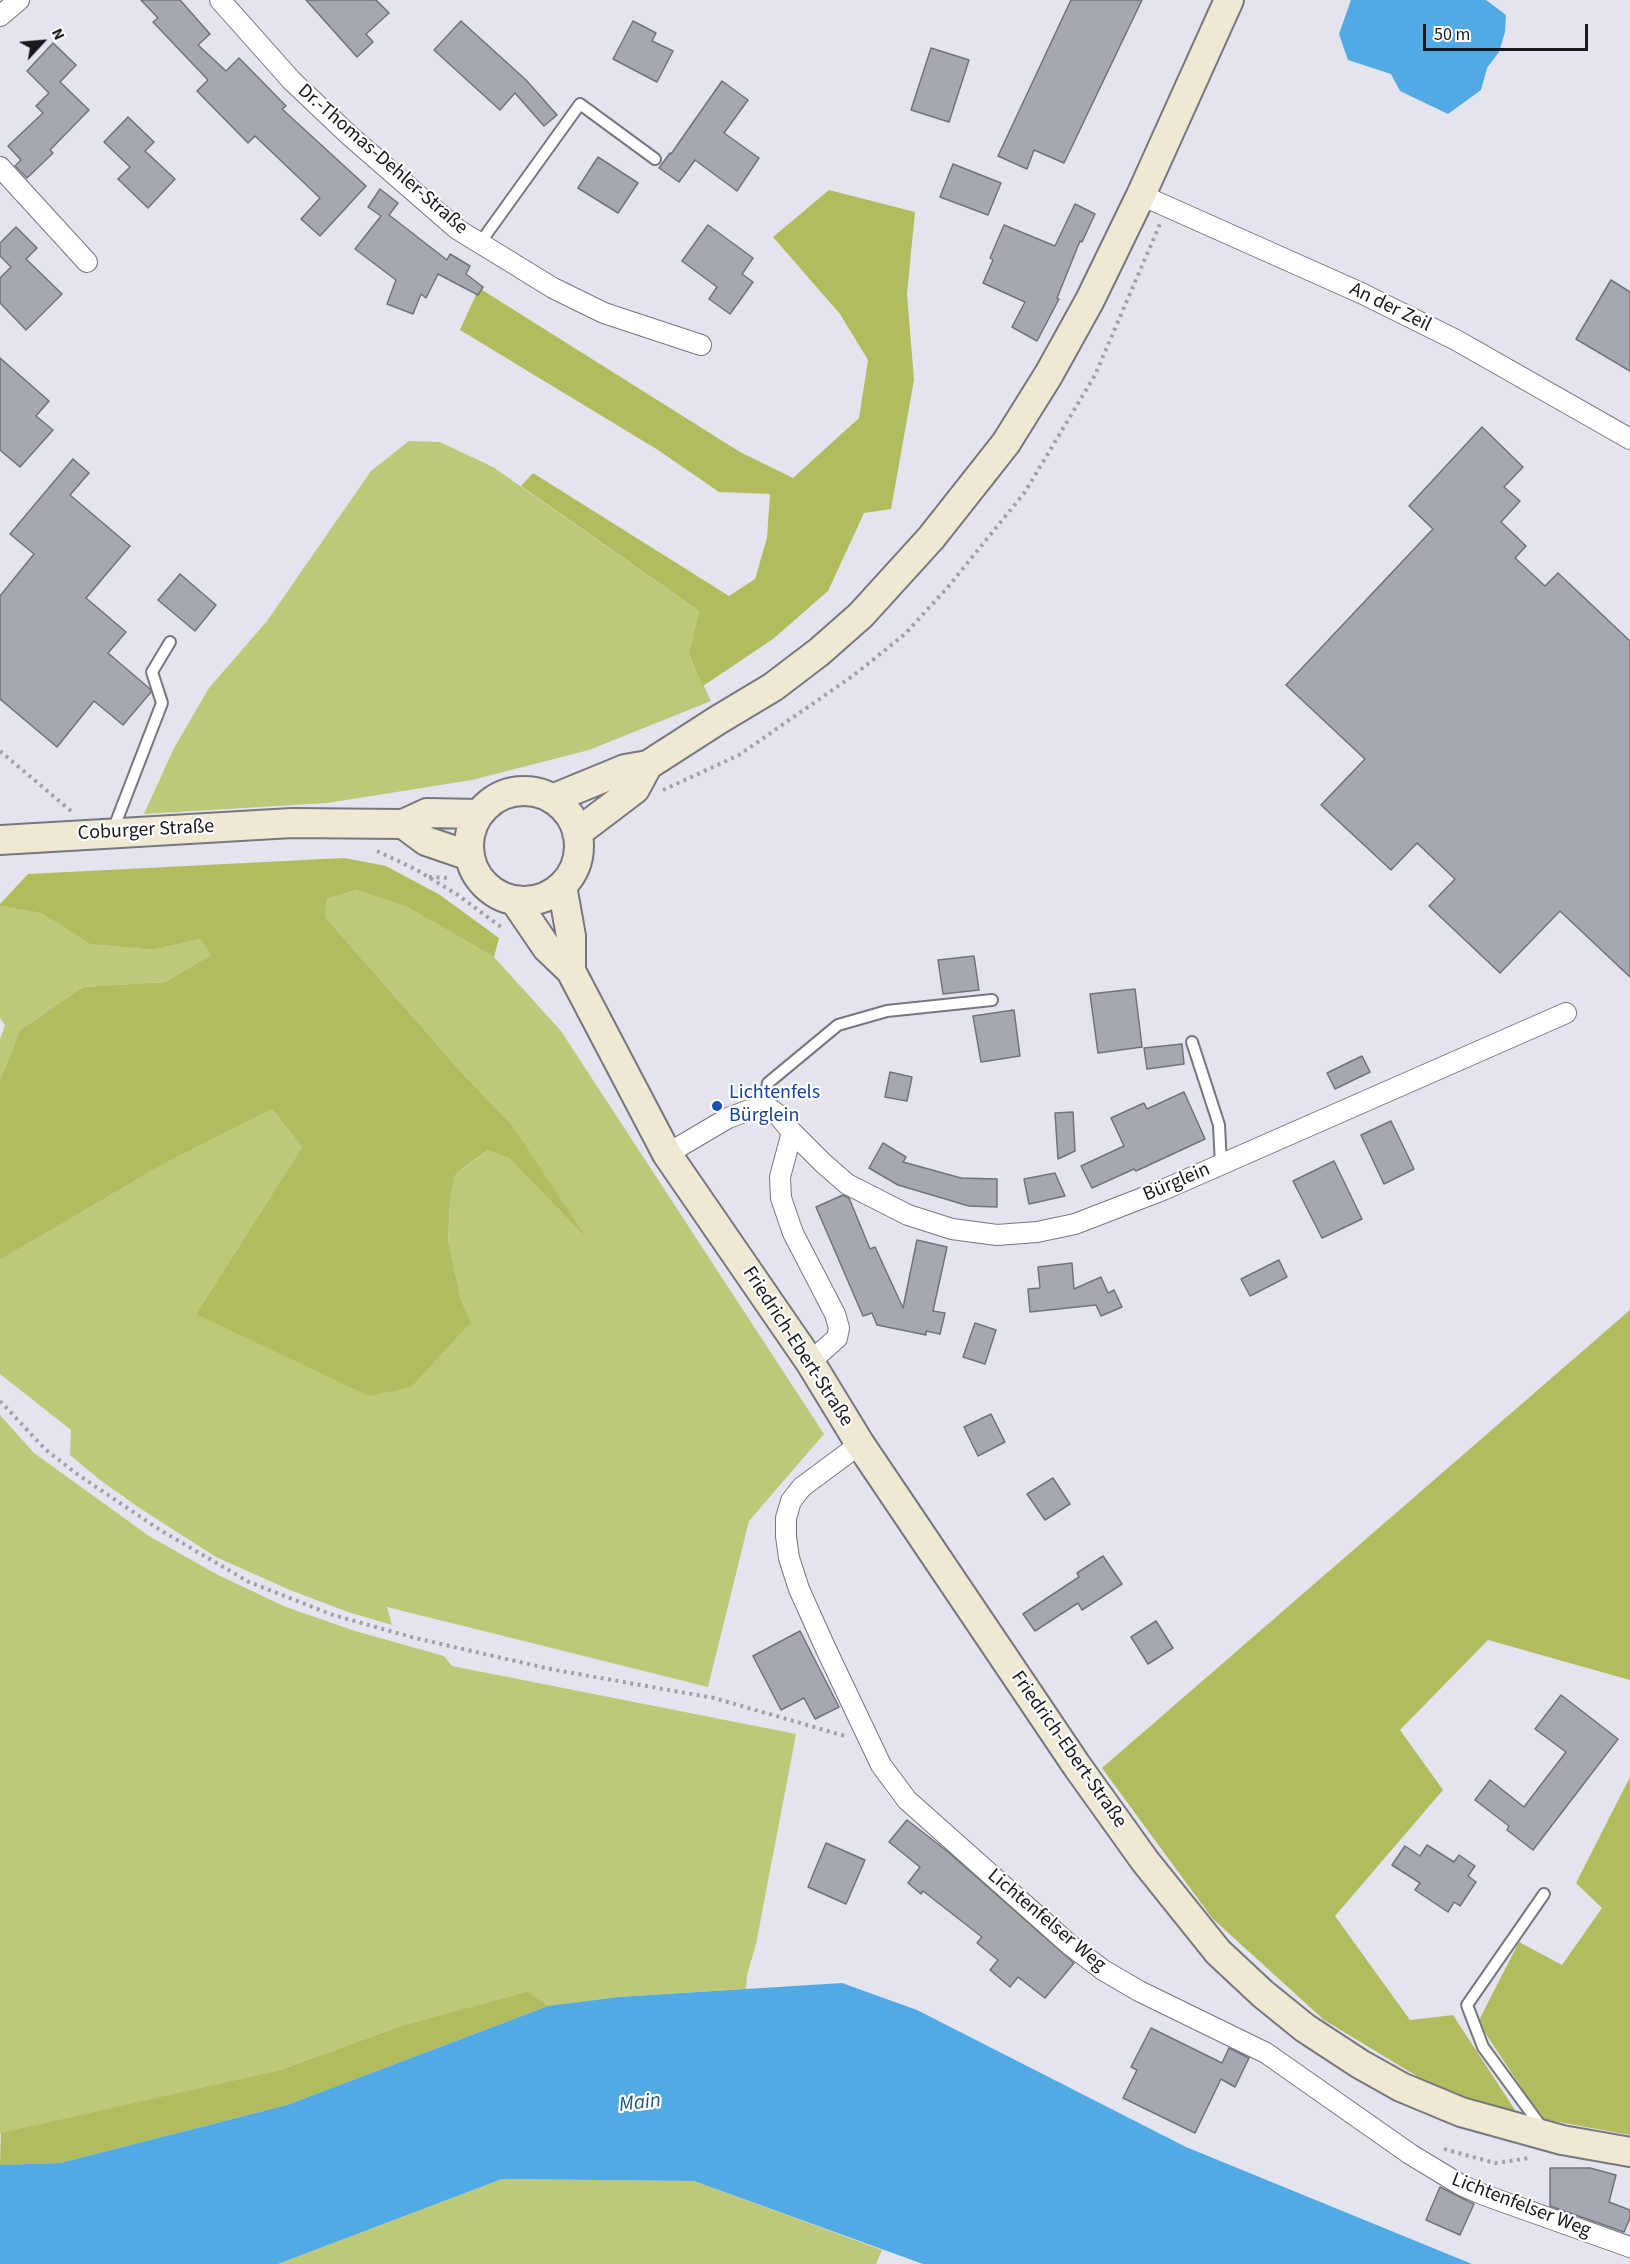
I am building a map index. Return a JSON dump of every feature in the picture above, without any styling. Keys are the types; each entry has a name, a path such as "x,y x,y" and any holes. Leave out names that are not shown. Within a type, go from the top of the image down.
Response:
{"street":[{"name":"Dr.-Thomas-Dehler-Straße","path":"220,0 292,81 350,136 457,228 553,288 604,313 701,345"},
{"path":"552,799 625,769 648,765 773,687 819,652 861,615 931,538 1006,443 1049,374 1090,300 1141,195 1229,0"},
{"path":"0,167 87,262"},
{"name":"An der Zeil","path":"1141,195 1361,293 1456,340 1630,439"},
{"path":"577,833 635,789 648,765"},
{"path":"525,791 539,793 552,799 568,814 577,833 578,852 575,865 562,886 540,899 515,901 501,897 479,879 470,856 470,833 483,810 498,797 511,792 525,791"},
{"path":"470,856 426,841 403,824 427,813 483,810"},
{"name":"Coburger Straße","path":"0,840 292,823 403,824"},
{"path":"562,886 571,936 571,971"},
{"path":"515,901 547,948 571,971"},
{"name":"Friedrich-Ebert-Straße","path":"571,971 667,1154 810,1362 860,1444 1077,1766 1131,1842 1202,1933 1231,1964 1305,2028 1382,2077 1461,2112 1555,2138 1630,2152"},
{"name":"Bürglein","path":"763,1108 777,1114 823,1163 847,1184 908,1215 951,1229 997,1235 1037,1232 1075,1224 1115,1210 1566,1013"},
{"path":"667,1154 728,1118 758,1107 763,1108"},
{"path":"792,1131 780,1177 781,1198 793,1233 835,1314 839,1328 837,1338 810,1362"},
{"name":"Lichtenfelser Weg","path":"860,1444 802,1487 791,1502 786,1518 789,1558 799,1589 870,1744 892,1781 922,1814 1070,1945 1104,1970 1139,1991 1266,2053 1410,2154 1461,2186 1630,2247"}],"lane":[{"path":"480,243 580,104 655,159"},
{"path":"105,833 162,703 152,672 170,642"},
{"path":"763,1108 768,1083 838,1024 887,1011 992,1000"},
{"path":"1192,1042 1219,1125 1221,1165"},
{"path":"1544,1894 1467,2005 1483,2047 1555,2138"}],"path":[{"path":"0,752 105,833"},
{"path":"371,850 381,851 415,869 458,895 503,928"},
{"path":"0,1401 46,1450 77,1474 160,1530 259,1586 333,1615 415,1638 550,1669 714,1698 870,1744"},
{"path":"1440,2148 1495,2163 1539,2156 1555,2138"}],"green space":[{"path":"829,190 915,212 907,294 914,380 891,509 864,513 828,591 773,639 703,686 689,654 699,611 521,486 533,473 729,596 755,579 767,538 770,494 719,492 658,450 460,330 479,288 740,452 793,478 859,418 868,360 840,314 773,237"},
{"path":"409,441 440,442 493,467 699,611 689,655 711,701 589,750 472,780 327,803 144,814 174,748 209,688 267,621 371,471"},
{"path":"344,858 386,866 440,895 499,938 494,957 407,907 356,890 327,899 325,917 463,1074 513,1126 587,1239 509,1158 488,1150 455,1175 450,1201 448,1241 461,1300 471,1322 411,1387 369,1396 196,1314 302,1147 272,1109 160,1166 0,1260 0,1080 20,1030 83,987 165,982 211,955 200,939 153,950 90,944 41,913 0,906 0,904 28,874"},
{"path":"356,890 407,907 494,957 561,1031 824,1434 749,1521 708,1687 387,1607 392,1625 348,1612 290,1590 216,1557 100,1480 70,1455 71,1430 0,1374 0,1260 160,1166 272,1109 302,1147 196,1314 471,1322 461,1300 448,1242 450,1201 455,1175 488,1150 509,1158 584,1236 513,1126 463,1074 325,917 327,899"},
{"path":"0,906 41,913 90,944 153,950 200,939 211,955 165,982 83,987 20,1030 0,1080 0,1039 5,1025 0,1018"},
{"path":"1630,1310 1630,1680 1488,1640 1400,1730 1443,1790 1335,1916 1410,2020 1453,2015 1517,2113 1440,2090 1324,2020 1212,1918 1102,1768"},
{"path":"0,1415 34,1453 149,1536 218,1575 286,1607 355,1631 444,1656 452,1666 796,1734 746,1989 619,1997 398,2027 280,2070 0,2134"},
{"path":"1630,1777 1630,2135 1542,2119 1478,2022 1519,1942 1562,1965 1602,1908 1576,1883"},
{"path":"527,1992 548,2006 287,2105 60,2163 0,2165 1,2133 280,2070 398,2027"},
{"path":"502,2179 694,2181 882,2250 876,2264 278,2264"}],"water":[{"path":"1351,0 1486,0 1506,15 1505,32 1499,52 1487,68 1481,90 1448,114 1400,91 1391,74 1348,60 1339,34"},
{"name":"Main","path":"842,1983 917,2010 1186,2147 1472,2264 923,2264 694,2181 502,2179 278,2264 0,2264 0,2165 60,2163 287,2105 548,2006 619,1997"}],"building":[{"path":"141,0 180,0 210,34 198,45 226,71 239,58 286,106 282,109 366,186 320,236 301,219 320,198 255,136 248,143 197,91 208,80 153,22 158,18"},
{"path":"306,0 376,0 389,13 366,34 373,42 357,57"},
{"path":"1071,0 1142,0 1064,163 1034,150 1027,169 998,156"},
{"path":"461,21 526,80 557,115 544,126 515,93 500,110 434,50"},
{"path":"633,21 656,33 652,41 673,51 657,82 613,59"},
{"path":"53,43 76,65 60,82 89,110 50,150 53,153 27,178 15,166 21,160 8,146 43,113 36,106 49,93 27,71"},
{"path":"931,48 969,60 949,122 911,110"},
{"path":"722,81 748,100 724,133 759,158 737,191 695,160 679,182 659,168"},
{"path":"128,117 154,142 145,151 175,179 148,208 118,179 130,167 104,142"},
{"path":"598,157 638,183 618,213 578,188"},
{"path":"953,164 1001,183 988,215 940,197"},
{"path":"380,189 398,203 389,215 447,260 450,254 470,266 466,274 483,287 478,295 438,274 426,298 421,294 413,314 387,304 396,280 355,249 381,216 368,207"},
{"path":"1075,204 1095,214 1082,242 1080,241 1057,298 1059,299 1037,341 1012,327 1025,302 983,283 993,260 990,258 1004,225 1055,246"},
{"path":"708,225 753,258 742,274 753,282 730,314 709,299 717,287 682,261"},
{"path":"16,227 37,248 26,259 62,294 26,330 0,303 0,278 11,267 0,256 0,243"},
{"path":"1611,280 1630,292 1630,371 1576,339"},
{"path":"0,358 49,401 36,416 53,430 20,467 0,450"},
{"path":"1482,427 1523,467 1504,487 1520,501 1501,522 1526,546 1515,558 1545,586 1558,573 1630,641 1630,977 1560,911 1500,973 1429,906 1455,879 1417,843 1391,870 1321,805 1365,759 1286,685 1433,529 1409,506"},
{"path":"73,459 89,473 70,495 130,546 86,598 126,632 108,653 151,692 123,725 94,701 57,747 0,699 0,596 34,554 10,534"},
{"path":"180,574 216,605 195,631 158,600"},
{"path":"974,956 979,990 943,994 938,960"},
{"path":"1135,989 1142,1047 1098,1053 1090,994"},
{"path":"1014,1010 1020,1056 981,1062 973,1016"},
{"path":"1182,1044 1184,1064 1147,1069 1144,1048"},
{"path":"1362,1056 1370,1072 1335,1089 1327,1073"},
{"path":"890,1072 912,1077 907,1101 885,1097"},
{"path":"1184,1092 1205,1139 1136,1171 1134,1169 1092,1188 1081,1166 1124,1146 1111,1118 1144,1103 1147,1109"},
{"path":"1073,1112 1075,1151 1058,1159 1055,1113"},
{"path":"1391,1121 1414,1169 1384,1184 1361,1135"},
{"path":"883,1143 906,1157 903,1162 961,1178 997,1179 997,1207 969,1206 898,1185 869,1168"},
{"path":"1334,1161 1362,1219 1322,1238 1293,1181"},
{"path":"1055,1173 1065,1196 1029,1204 1024,1179"},
{"path":"843,1195 849,1198 870,1249 875,1247 903,1308 917,1240 947,1247 933,1311 945,1313 940,1334 926,1331 926,1335 877,1325 872,1313 863,1316 816,1207"},
{"path":"1279,1260 1287,1277 1250,1296 1241,1279"},
{"path":"1072,1263 1074,1289 1101,1277 1108,1293 1114,1290 1122,1307 1101,1316 1096,1305 1030,1312 1028,1289 1040,1288 1038,1267"},
{"path":"975,1323 996,1330 985,1364 963,1357"},
{"path":"991,1414 1005,1442 978,1456 964,1427"},
{"path":"1053,1478 1070,1504 1045,1520 1027,1494"},
{"path":"1103,1556 1122,1584 1082,1610 1078,1603 1035,1631 1023,1614 1079,1577 1077,1573"},
{"path":"1156,1621 1173,1648 1148,1664 1131,1637"},
{"path":"800,1631 839,1707 815,1719 804,1698 781,1710 753,1656"},
{"path":"1561,1695 1618,1739 1533,1850 1507,1830 1509,1826 1475,1800 1490,1780 1524,1807 1566,1752 1535,1729"},
{"path":"907,1820 947,1851 1074,1963 1045,1998 1018,1977 1010,1987 990,1970 998,1960 977,1943 982,1937 923,1891 921,1894 908,1883 920,1867 889,1842"},
{"path":"826,1843 865,1860 846,1904 808,1887"},
{"path":"1427,1845 1454,1862 1459,1855 1475,1866 1468,1876 1476,1882 1460,1906 1454,1902 1448,1912 1415,1890 1420,1883 1392,1865 1405,1846 1420,1856"},
{"path":"1151,2028 1222,2063 1229,2048 1249,2058 1235,2087 1221,2079 1195,2133 1123,2098 1137,2070 1131,2067"},
{"path":"1550,2168 1590,2168 1616,2175 1609,2202 1630,2210 1630,2218 1624,2232 1550,2206"},
{"path":"1440,2187 1474,2204 1460,2235 1426,2220"}],"place":[{"name":"Lichtenfels Bürglein","path":"717,1106"}]}
